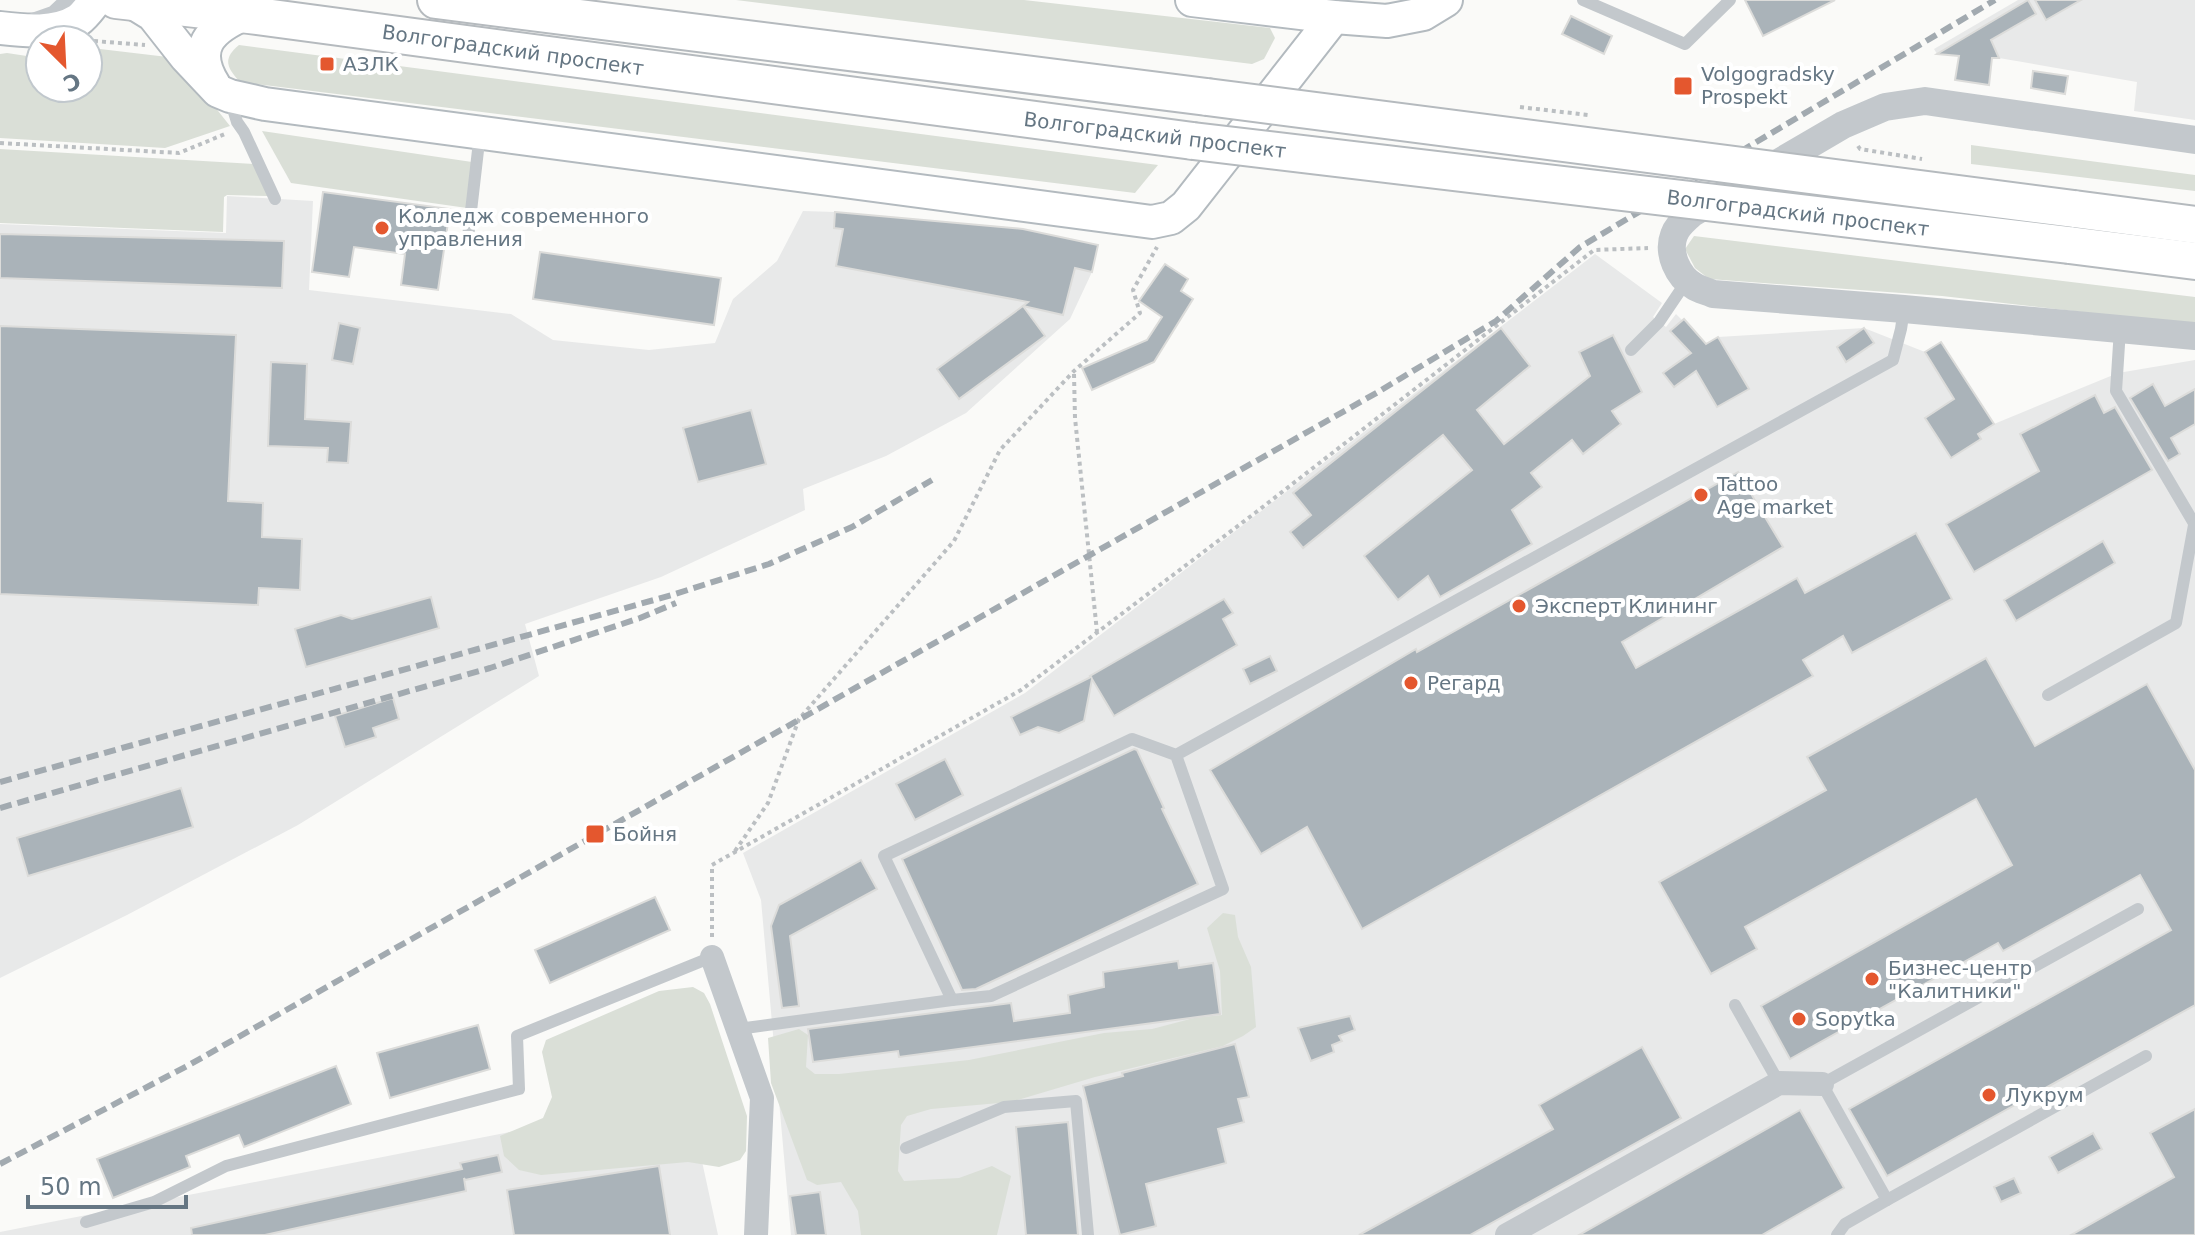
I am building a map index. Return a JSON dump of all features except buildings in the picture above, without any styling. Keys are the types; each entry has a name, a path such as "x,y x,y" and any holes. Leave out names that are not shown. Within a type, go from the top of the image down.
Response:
{"main road":[{"path":"9,29 54,29 79,19 96,0"},
{"name":"Волгоградский проспект","path":"436,0 2195,225"},
{"path":"1192,0 1387,21 1423,14 1446,0"},
{"path":"124,1 153,15 228,103 265,104 1152,222 1171,218 1186,206 1343,15"},
{"name":"Волгоградский проспект","path":"124,1 244,14 1193,141 2195,261"},
{"path":"228,103 205,66 204,54 207,41 216,29 244,14"}],"street":[{"path":"9,29 56,17 74,0"},
{"path":"2195,140 1925,101 1885,107 1843,125 1691,214 1673,236 1672,250 1682,277 1713,294 2195,336"},
{"path":"712,957 762,1098 756,1235"},
{"path":"1507,1235 1779,1083 1822,1084"}],"lane":[{"path":"1583,0 1685,44 1730,0"},
{"path":"228,103 275,199"},
{"path":"468,237 480,133"},
{"path":"1631,350 1659,322 1687,281"},
{"path":"952,1000 884,856 1132,739 1176,755 1893,360 1904,309"},
{"path":"2048,695 2176,623 2195,525 2116,391 2120,329"},
{"path":"738,1029 991,996 1223,889 1176,755"},
{"path":"1887,1200 1822,1084 2138,909"},
{"path":"86,1222 154,1202 226,1166 519,1089 517,1036 712,957"},
{"path":"1735,1005 1779,1083"},
{"path":"1837,1235 1845,1224 2146,1056"},
{"path":"906,1148 1004,1107 1076,1101 1088,1235"}],"path":[{"path":"0,143 179,153 236,130 228,103"},
{"path":"1509,105 1588,115"},
{"path":"1860,149 1934,160"},
{"path":"735,852 768,803 799,719 954,541 1000,450 1074,371 1140,313 1133,290 1158,244"},
{"path":"712,957 712,865 1021,690 1594,250 1650,248"},
{"path":"1074,371 1075,418 1097,633"}],"shaded area":[{"path":"736,0 1024,0 1270,28 1275,38 1264,59 1252,64"},
{"path":"2018,0 2195,0 2195,120 2134,111 2137,82 1999,58 1937,54 1934,49"},
{"path":"239,45 1158,165 1135,193 240,82 228,64 230,55"},
{"path":"104,49 176,58 230,126 165,148 0,138 0,54 24,56 24,104 104,104"},
{"path":"262,131 472,162 467,208 291,183"},
{"path":"1971,145 2195,175 2195,191 1971,164"},
{"path":"0,149 254,164 268,196 224,197 223,232 0,223"},
{"path":"227,196 313,201 309,290 511,314 553,340 649,350 715,343 733,299 777,261 803,211 1018,228 1098,245 1092,272 1070,319 966,413 886,456 803,489 805,510 661,577 525,624 539,676 298,825 0,978 0,224 226,233"},
{"path":"1694,236 2195,297 2195,325 1942,296 1709,279 1695,268 1685,249"},
{"path":"1595,254 1662,303 1653,317 1666,327 1676,314 1706,344 1718,337 1864,328 1925,352 1994,424 2118,373 2195,360 2195,1235 791,1235 761,900 743,853 1025,693"},
{"path":"1223,913 1235,915 1238,937 1251,967 1256,1027 1243,1036 1223,1046 1095,1077 1011,1102 931,1109 907,1116 901,1125 898,1171 904,1181 959,1178 992,1166 1011,1176 997,1235 861,1235 858,1211 841,1182 817,1185 807,1180 771,1083 768,1038 799,1029 808,1035 806,1067 815,1074 839,1074 969,1060 1104,1033 1152,1029 1194,1018 1222,1015 1220,971 1207,928"},
{"path":"693,987 704,993 710,1004 747,1116 746,1151 740,1160 719,1167 688,1162 541,1175 519,1170 504,1156 500,1136 543,1118 552,1097 542,1052 546,1040 659,991"},
{"path":"688,1097 718,1235 0,1235 0,1232"}],"railway":[{"path":"0,1164 189,1065 1378,392 1496,321 1580,247 1995,0"},
{"path":"0,782 672,595 769,564 852,527 932,480"},
{"path":"0,808 490,668 676,603"}],"place":[{"name":"АЗЛК","path":"327,64"},
{"name":"Volgogradsky Prospekt","path":"1683,86"},
{"name":"Колледж современного управления","path":"382,228"},
{"name":"Tattoo Age market","path":"1701,495"},
{"name":"Эксперт Клининг","path":"1519,606"},
{"name":"Регард","path":"1411,683"},
{"name":"Бойня","path":"595,834"},
{"name":"Бизнес-центр \"Калитники\"","path":"1872,979"},
{"name":"Sopytka","path":"1799,1019"},
{"name":"Лукрум","path":"1989,1095"}]}
